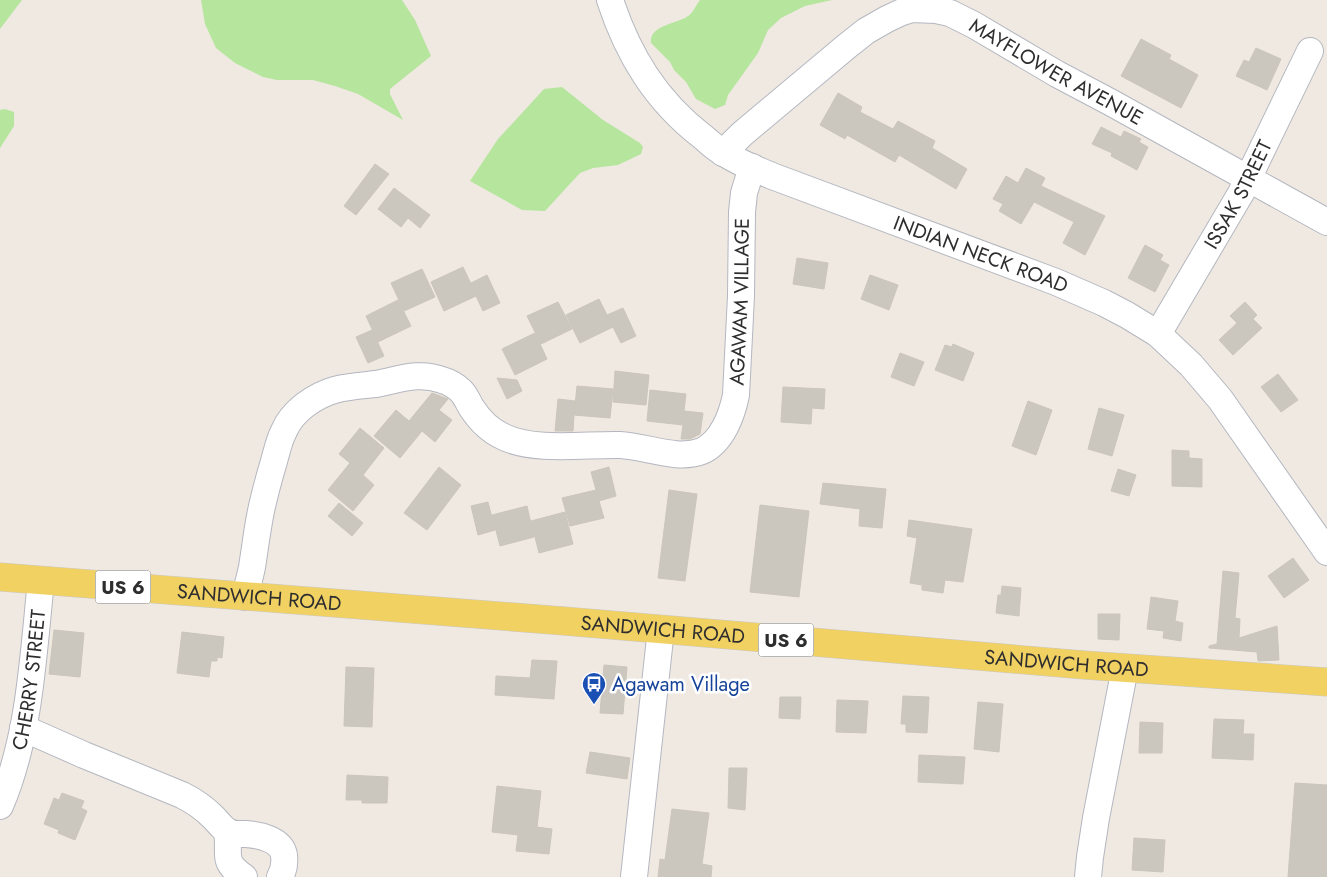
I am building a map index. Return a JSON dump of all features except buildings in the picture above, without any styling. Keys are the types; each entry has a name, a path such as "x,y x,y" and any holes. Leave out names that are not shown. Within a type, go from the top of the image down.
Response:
{"main road":[{"name":"SANDWICH ROAD","path":"0,577 1125,668 1327,682"}],"street":[{"name":"INDIAN NECK ROAD","path":"610,0 629,46 646,77 677,115 723,153 752,167 1056,282 1127,314 1158,334 1191,365 1220,399 1327,552"},
{"name":"MAYFLOWER AVENUE","path":"723,153 742,134 866,32 902,12 923,8 950,13 974,25 1057,74 1327,222"},
{"name":"ISSAK STREET","path":"1158,334 1248,179 1310,51"},
{"name":"AGAWAM VILLAGE","path":"245,597 261,510 283,432 294,415 304,406 328,392 344,387 414,376 431,376 452,384 461,390 478,418 488,428 516,442 544,446 621,445 679,454 696,453 710,446 726,426 736,394 741,296 742,212 744,193 752,167"},
{"name":"CHERRY STREET","path":"0,806 16,762 23,728 41,580"},
{"path":"634,877 661,630"},
{"path":"1088,877 1096,818 1125,668"},
{"path":"23,728 84,755 182,794 206,811 227,831 274,841 283,851 284,864 280,877"},
{"path":"227,831 227,858 244,877"}],"green space":[{"path":"0,0 22,0 0,29"},
{"path":"201,0 402,0 415,20 431,56 390,89 390,94 403,120 358,94 335,86 313,80 277,80 263,77 235,63 216,48 205,24"},
{"path":"700,0 832,0 805,6 781,18 768,30 758,53 728,95 725,105 715,109 696,99 686,82 674,70 670,62 651,43 654,32 688,16"},
{"path":"562,87 603,120 640,143 643,147 641,154 618,165 593,168 580,173 545,211 522,210 470,181 498,139 544,89"},
{"path":"5,109 14,112 14,126 0,148 0,110"}],"place":[{"name":"Agawam Village","path":"594,705"}]}
